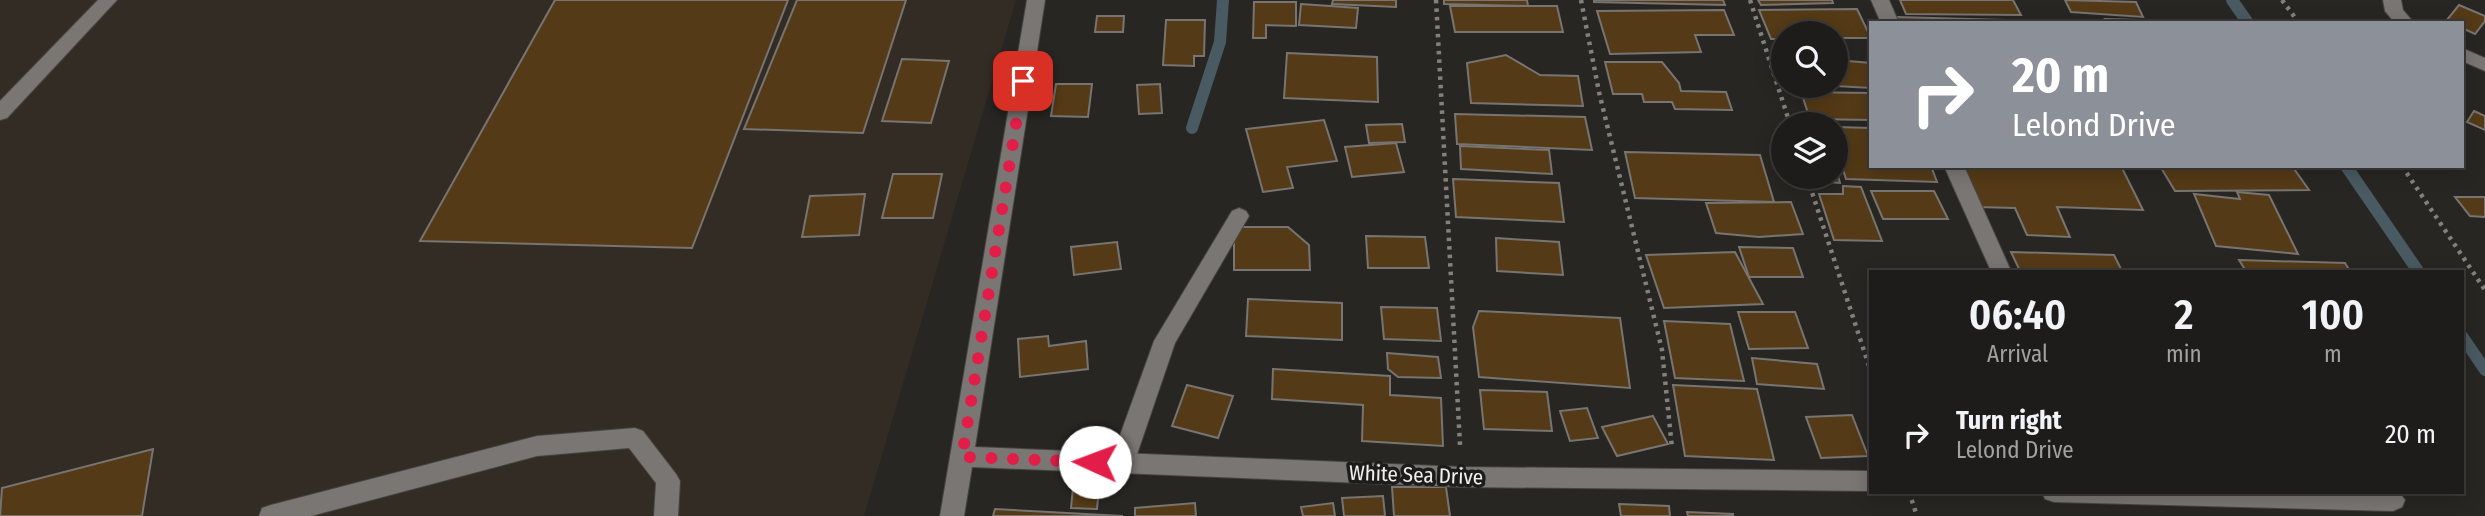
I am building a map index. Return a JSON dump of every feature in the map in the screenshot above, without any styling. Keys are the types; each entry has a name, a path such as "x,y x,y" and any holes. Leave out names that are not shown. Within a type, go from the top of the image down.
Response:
{"street":[{"path":"0,113 108,0"},
{"path":"951,516 1036,0"},
{"path":"1880,0 1889,21"},
{"path":"2392,0 2394,11 2402,21"},
{"path":"2464,55 2485,65"},
{"path":"1955,168 2001,270"},
{"path":"1122,463 1165,341 1239,216"},
{"path":"271,516 537,446 635,438 668,481 666,516"},
{"name":"White Sea Drive","path":"962,457 1462,477 1869,481"},
{"path":"2065,494 2102,501 2393,500"}],"path":[{"path":"1436,0 1462,477"},
{"path":"1581,0 1599,92 1662,350 1675,478"},
{"path":"1750,0 1786,112"},
{"path":"2282,0 2298,21"},
{"path":"2403,168 2485,289"},
{"path":"1811,189 1869,366"},
{"path":"1910,494 1917,516"}],"shaded area":[{"path":"0,0 1016,0 864,516 0,516"}],"building":[{"path":"555,0 788,0 692,248 420,241"},
{"path":"797,0 906,0 863,133 744,129"},
{"path":"1333,0 1396,0 1396,7 1332,4"},
{"path":"1444,0 1527,0 1528,6 1444,4"},
{"path":"1723,0 1725,5 1594,2"},
{"path":"1758,0 1832,0 1833,3 1761,5"},
{"path":"1900,0 2013,0 2021,15 1906,14"},
{"path":"2065,0 2136,2 2143,17 2071,12"},
{"path":"1254,2 1296,2 1296,26 1266,25 1266,38 1253,38"},
{"path":"1301,4 1358,8 1356,28 1299,25"},
{"path":"2459,5 2485,16 2485,21 2475,34 2464,29 2464,21 2446,21"},
{"path":"1450,6 1557,6 1563,32 1455,32"},
{"path":"1857,9 1869,34 1869,38 1848,38 1848,21 1771,21 1771,39 1759,10"},
{"path":"1724,10 1734,35 1695,35 1701,52 1610,54 1597,11"},
{"path":"1097,16 1124,16 1123,32 1095,32"},
{"path":"1896,17 2040,21 1897,21"},
{"path":"2105,19 2172,21 2106,21"},
{"path":"1166,20 1205,20 1204,56 1194,56 1194,66 1163,65"},
{"path":"1287,53 1377,57 1378,102 1284,98"},
{"path":"1506,55 1540,75 1578,76 1583,106 1471,103 1467,63"},
{"path":"902,59 949,61 931,123 882,121"},
{"path":"1848,61 1869,63 1869,88 1848,87"},
{"path":"1605,62 1662,62 1679,83 1681,91 1726,92 1732,110 1675,109 1672,102 1644,102 1642,94 1613,94"},
{"path":"1056,84 1092,84 1088,117 1051,116"},
{"path":"1160,84 1162,113 1139,114 1137,85"},
{"path":"1848,93 1869,93 1869,120 1848,120 1848,112 1808,112 1803,98 1848,98"},
{"path":"2474,111 2485,116 2485,130 2467,122"},
{"path":"1455,114 1585,117 1592,150 1457,144"},
{"path":"1324,120 1337,161 1287,167 1293,188 1263,192 1246,129"},
{"path":"1402,124 1405,142 1369,143 1366,125"},
{"path":"1848,127 1869,128 1869,168 1932,168 1937,182 1848,179"},
{"path":"1396,143 1404,172 1352,177 1345,147"},
{"path":"1460,146 1549,150 1552,174 1461,169"},
{"path":"1625,152 1760,155 1774,202 1635,198"},
{"path":"1962,168 2122,168 2143,210 2057,207 2070,237 2027,235 2015,208 1978,207"},
{"path":"2161,168 2293,168 2309,190 2175,191"},
{"path":"893,174 942,174 933,218 882,218"},
{"path":"1453,179 1559,183 1564,222 1456,217"},
{"path":"1848,186 1861,187 1882,241 1834,240 1819,194 1843,194 1843,189 1848,189"},
{"path":"1871,191 1934,191 1948,219 1883,219"},
{"path":"2237,192 2269,195 2298,254 2216,246 2194,194 2240,199"},
{"path":"865,194 859,235 802,237 810,196"},
{"path":"2455,197 2485,197 2485,217 2470,216"},
{"path":"1791,202 1803,234 1759,237 1716,233 1706,203"},
{"path":"1234,227 1288,227 1309,245 1310,270 1234,270"},
{"path":"1366,236 1425,237 1429,268 1368,268"},
{"path":"1496,238 1559,242 1563,275 1497,271"},
{"path":"1117,242 1121,269 1074,275 1071,247"},
{"path":"1739,247 1793,248 1803,277 1749,277"},
{"path":"1735,252 1763,304 1664,308 1646,255"},
{"path":"2011,252 2114,255 2122,270 2020,270"},
{"path":"2239,260 2345,263 2349,270 2245,270"},
{"path":"1248,299 1342,303 1342,340 1246,336"},
{"path":"1381,307 1437,308 1441,341 1384,339"},
{"path":"1479,311 1620,318 1630,388 1479,377 1473,327"},
{"path":"1738,312 1795,312 1808,348 1749,349"},
{"path":"1664,321 1730,324 1744,381 1675,378"},
{"path":"1048,336 1049,346 1086,341 1088,369 1020,377 1018,339"},
{"path":"1387,353 1438,357 1441,378 1398,377 1388,369"},
{"path":"1752,358 1817,364 1824,389 1757,384"},
{"path":"1273,369 1390,376 1390,395 1441,398 1443,446 1362,441 1363,405 1272,399"},
{"path":"1187,385 1233,396 1218,438 1172,426"},
{"path":"1673,385 1757,389 1774,460 1685,456"},
{"path":"1480,390 1547,392 1552,431 1484,429"},
{"path":"1587,408 1598,438 1570,441 1560,411"},
{"path":"1852,415 1868,456 1821,458 1806,417"},
{"path":"1653,416 1668,444 1617,456 1602,427"},
{"path":"153,449 142,516 0,516 2,488"},
{"path":"1392,487 1446,487 1450,516 1394,516"},
{"path":"1073,488 1099,488 1097,509 1071,508"},
{"path":"1383,496 1385,516 1344,516 1342,498"},
{"path":"1195,503 1196,516 1135,516 1135,508"},
{"path":"1333,503 1335,516 1303,516 1301,507"},
{"path":"1619,504 1669,506 1670,516 1621,516"},
{"path":"995,509 1123,516 993,516"},
{"path":"1687,512 1733,514 1733,516 1688,516"}],"waterway":[{"path":"1192,128 1220,42 1223,0"},
{"path":"2232,0 2247,21"},
{"path":"2347,168 2417,270"},
{"path":"2464,339 2485,370"}],"route":[{"path":"1023,81 962,457 1095,462"}]}
